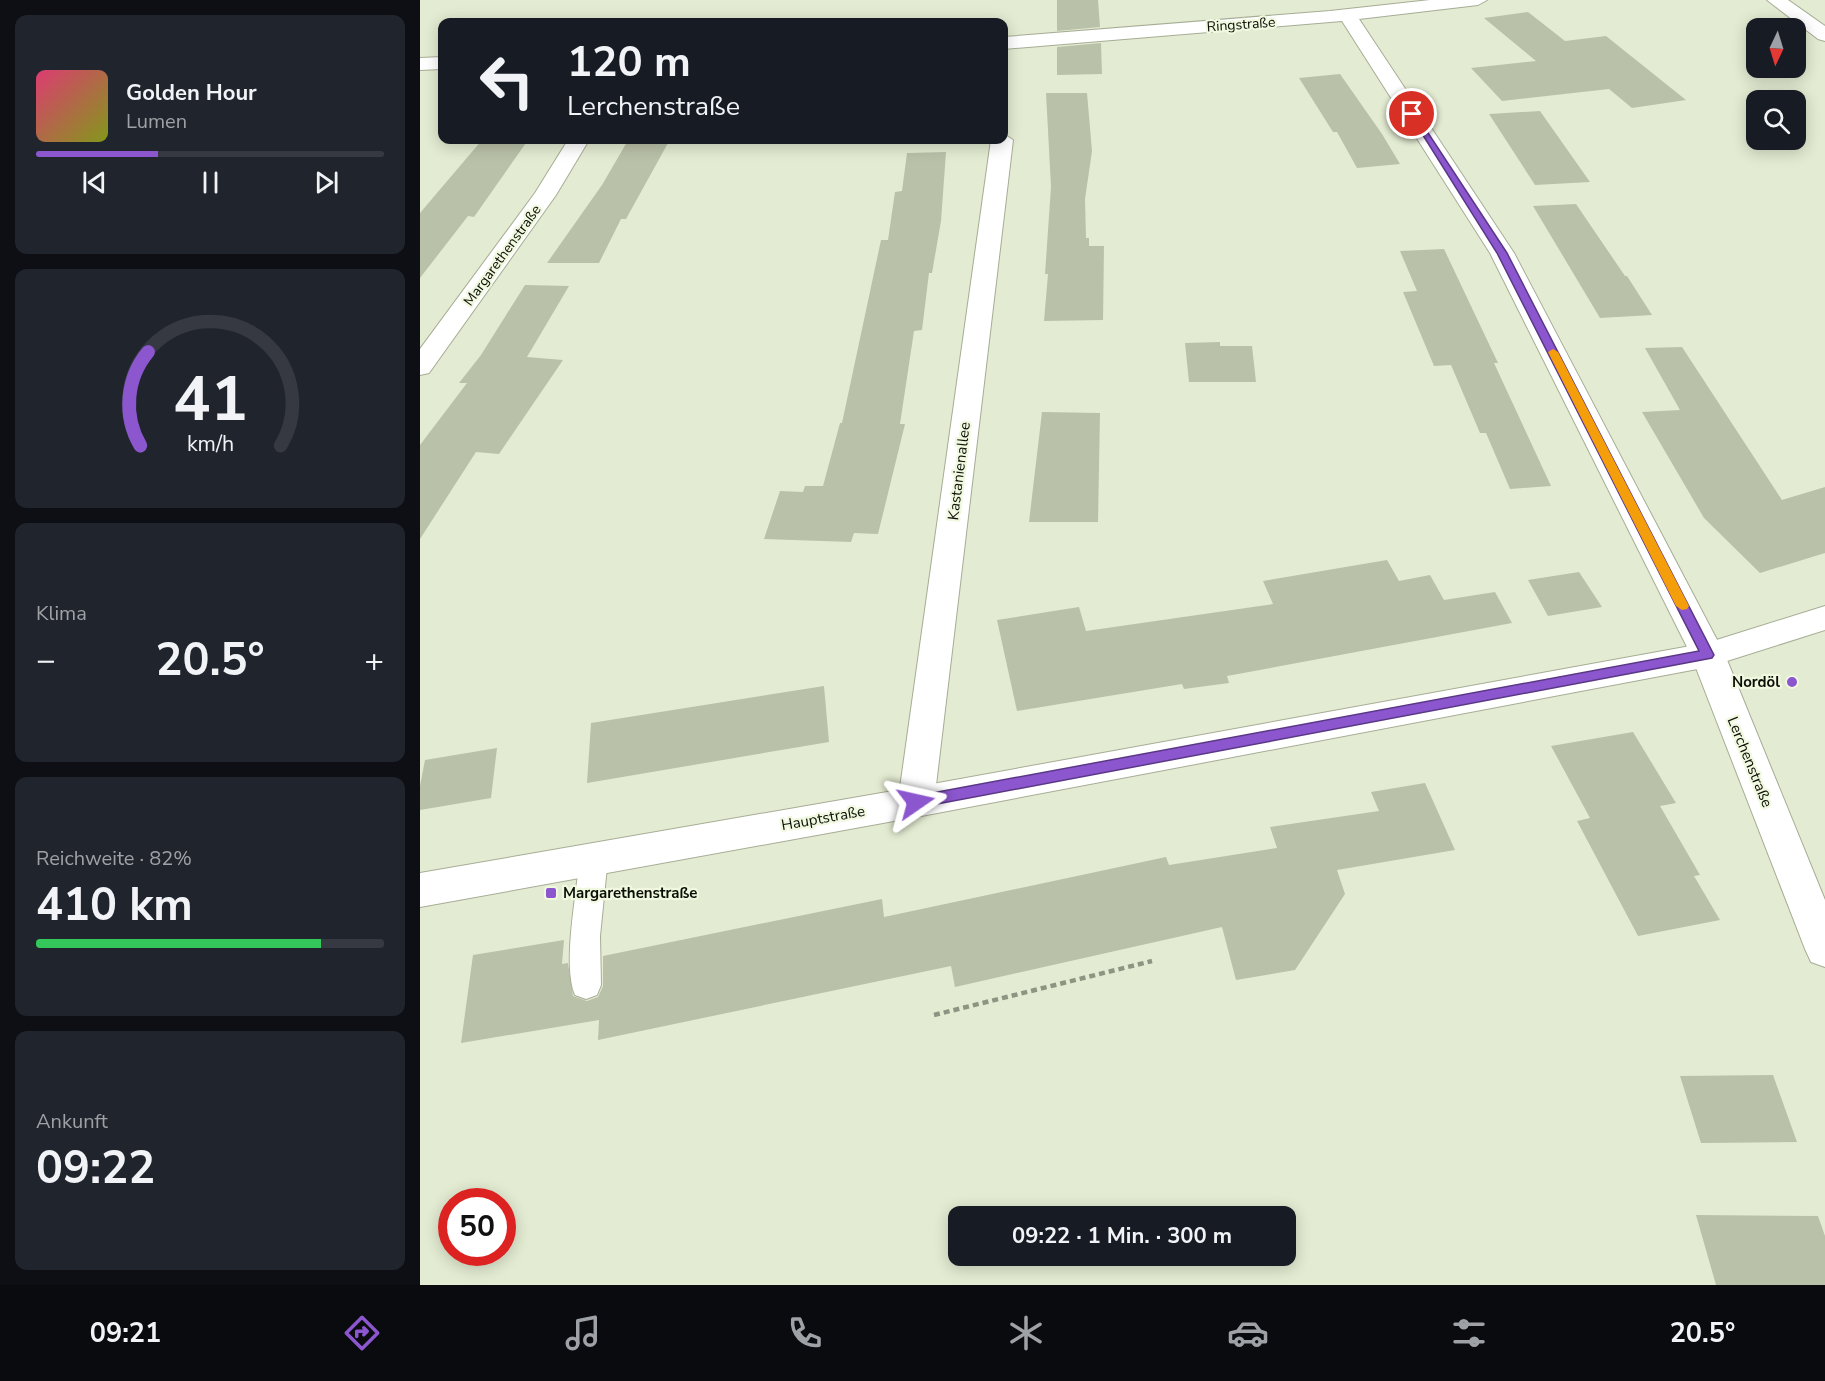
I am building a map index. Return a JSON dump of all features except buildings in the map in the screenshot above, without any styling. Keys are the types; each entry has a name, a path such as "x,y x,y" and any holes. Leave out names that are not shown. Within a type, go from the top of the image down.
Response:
{"street":[{"name":"Ringstraße","path":"1008,43 1347,15 1478,0"},
{"path":"1776,0 1825,35"},
{"name":"Lerchenstraße","path":"1347,15 1502,253 1708,655 1825,950"},
{"path":"420,64 438,63"},
{"name":"Margarethenstraße","path":"420,367 545,195 576,144"},
{"name":"Kastanienallee","path":"916,802 1001,144"},
{"name":"Hauptstraße","path":"420,890 916,802 1708,655 1825,618"}],"lane":[{"path":"586,985 586,936 594,858"}],"path":[{"path":"934,1015 1152,962"}],"slow traffic":[{"path":"1553,352 1682,606"}],"place":[{"name":"Nordöl","path":"1792,682"},
{"name":"Margarethenstraße","path":"551,893"}],"route":[{"path":"916,802 1708,655 1502,253 1412,114"}]}
